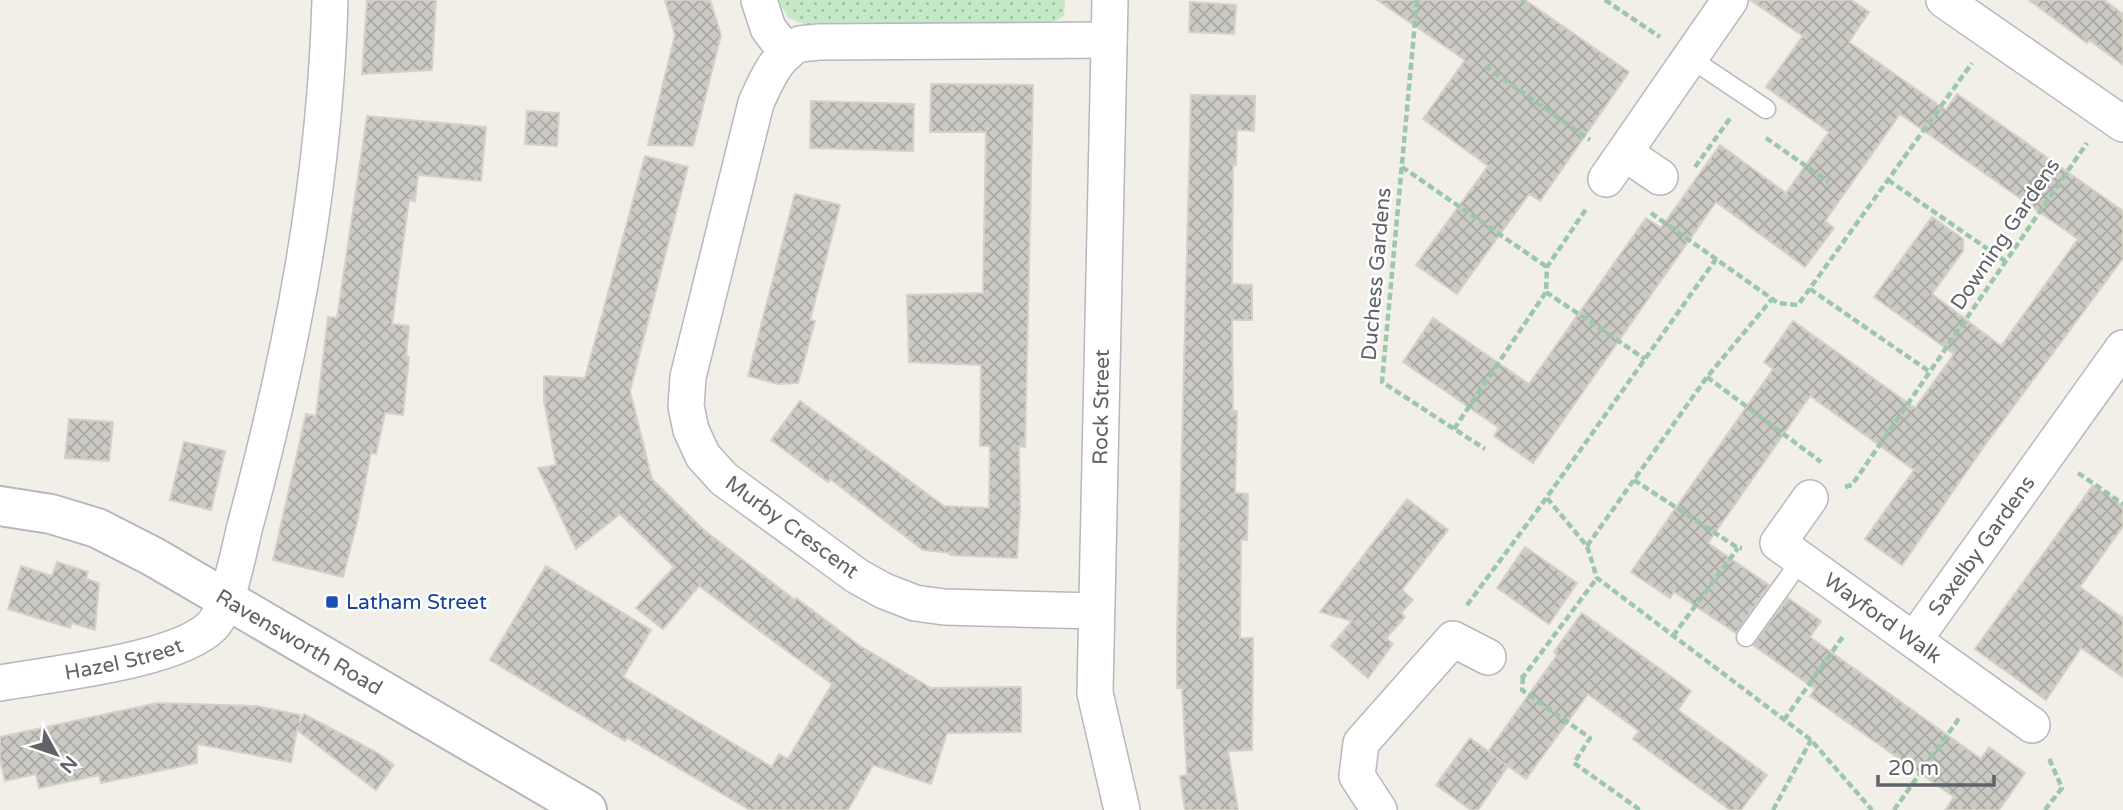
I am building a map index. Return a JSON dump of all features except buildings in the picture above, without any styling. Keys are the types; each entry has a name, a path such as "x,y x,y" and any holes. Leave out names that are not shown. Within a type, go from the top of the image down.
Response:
{"street":[{"path":"226,599 269,438 294,326 309,239 320,145 328,62 330,0"},
{"path":"759,0 768,28 787,53 800,44 818,42 1109,40"},
{"name":"Rock Street","path":"1110,0 1095,693 1122,810"},
{"path":"1671,188 1617,164 1730,0"},
{"path":"1944,0 2115,119"},
{"name":"Murby Crescent","path":"787,53 769,75 756,103 688,377 686,406 691,430 703,456 724,479 830,558 884,591 915,603 944,607 1096,611"},
{"name":"Saxelby Gardens","path":"1914,640 2123,348"},
{"path":"1789,552 1810,498"},
{"name":"Ravensworth Road","path":"0,506 51,514 97,528 152,556 587,810"},
{"name":"Wayford Walk","path":"1789,552 2032,725"},
{"name":"Hazel Street","path":"0,683 156,655 192,641 214,625 226,599"},
{"path":"1379,810 1357,776 1361,744 1453,639 1488,657"}],"lane":[{"path":"1690,58 1766,109"},
{"path":"1746,637 1789,552"}],"path":[{"name":"Duchess Gardens","path":"1417,0 1382,382 1454,429"},
{"path":"1605,0 1690,58"},
{"path":"1485,66 1617,164 1658,219 1778,303 1798,306 1993,33"},
{"path":"1658,219 1671,188 1732,114 1743,122"},
{"name":"Downing Gardens","path":"1852,485 2005,261 2115,119"},
{"path":"1765,137 1829,182"},
{"path":"1485,449 1454,429 1546,292 1547,267 1617,164"},
{"name":"Duchess Gardens","path":"1402,166 1547,267"},
{"path":"1888,180 2005,261"},
{"path":"1453,639 1466,607 1716,259"},
{"path":"1810,289 1930,372"},
{"path":"1546,292 1645,359"},
{"path":"1587,546 1707,377 1772,299"},
{"path":"1707,377 1831,469"},
{"path":"2048,452 2123,504"},
{"path":"1841,477 1852,485"},
{"path":"1634,480 1738,548 1789,552"},
{"path":"1810,498 1852,485"},
{"path":"1546,498 1587,546 1597,578 1811,740 1872,810"},
{"path":"1673,636 1738,548"},
{"path":"1597,578 1523,677 1522,690 1590,738 1574,763 1640,810"},
{"path":"1784,720 1865,606"},
{"path":"1488,657 1523,677"},
{"path":"1894,810 1980,688"},
{"path":"2032,725 2028,743 2050,757 2062,788 2048,809"},
{"path":"1773,810 1811,740"}],"green space":[{"path":"777,0 1065,0 1064,16 1050,24 814,28 789,18"}],"place":[{"name":"Latham Street","path":"332,602"}]}
